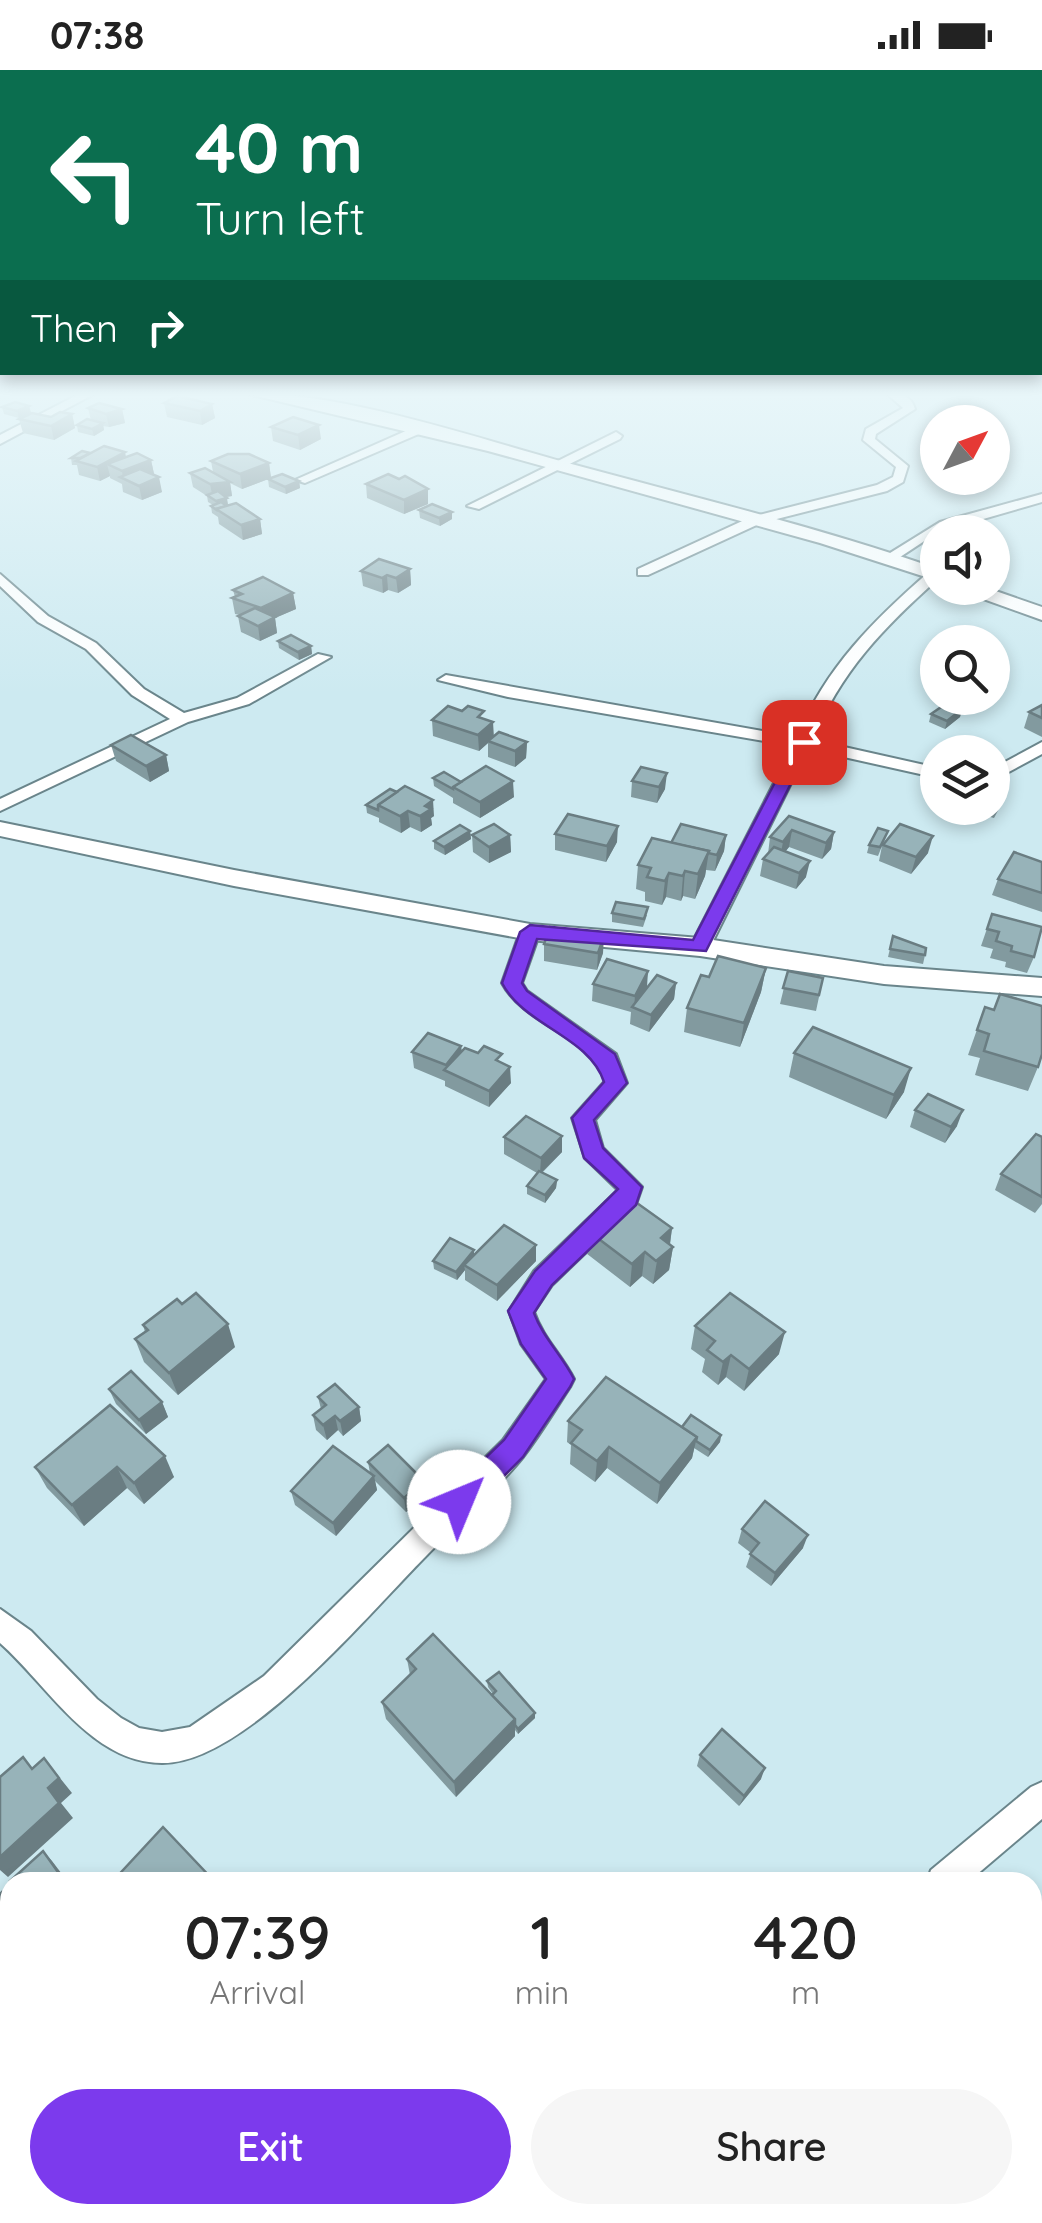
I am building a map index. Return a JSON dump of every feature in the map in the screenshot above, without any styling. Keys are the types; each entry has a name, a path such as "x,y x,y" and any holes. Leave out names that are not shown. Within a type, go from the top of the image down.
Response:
{"street":[{"path":"474,506 498,493"},
{"path":"661,493 920,569"},
{"path":"644,572 756,520 860,493"},
{"path":"889,558 945,524 1042,498"},
{"path":"0,578 44,619 91,646 138,692 182,720"},
{"path":"700,947 804,742 820,701 875,628 920,589"},
{"path":"1010,602 1042,614"},
{"path":"0,806 182,720 243,701 322,658"},
{"path":"446,680 551,702 804,742 920,770"},
{"path":"1010,766 1042,747"},
{"path":"0,829 234,878 530,932 700,947 884,975 1042,987"},
{"path":"0,1624 20,1639 105,1728 133,1746 189,1743 275,1687 513,1448 561,1379 530,1336 521,1311 543,1278 628,1198 630,1187 592,1152 583,1118 616,1083 608,1059 519,996 512,983 530,932"},
{"path":"955,1872 1042,1798"}],"building":[{"path":"221,493 227,498 216,501 207,495"},
{"path":"388,493 418,493 404,500"},
{"path":"236,503 260,519 241,525 216,509"},
{"path":"432,504 452,512 439,518 419,510"},
{"path":"379,559 410,569 396,578 361,571"},
{"path":"263,577 293,593 261,608 232,598 242,594 233,590"},
{"path":"255,608 275,617 258,626 238,616"},
{"path":"291,635 311,646 298,652 278,641"},
{"path":"1042,705 1042,718 1029,712"},
{"path":"448,706 462,711 468,706 484,711 478,717 493,722 478,735 432,720"},
{"path":"933,715 954,715 947,721"},
{"path":"499,732 527,742 515,751 488,741"},
{"path":"131,735 166,755 146,766 111,745"},
{"path":"486,766 513,781 480,802 453,787"},
{"path":"641,767 667,773 659,787 632,781"},
{"path":"444,772 461,782 453,789 433,778"},
{"path":"405,786 433,800 425,806 431,809 420,816 408,811 400,816 378,805"},
{"path":"390,789 397,792 378,805 378,810 366,805"},
{"path":"568,814 618,826 607,846 555,834"},
{"path":"789,816 834,832 826,843 792,830 783,842 770,837"},
{"path":"494,824 510,835 489,847 472,835"},
{"path":"681,824 726,835 717,855 671,843"},
{"path":"900,824 933,836 916,857 883,845"},
{"path":"460,825 470,831 444,847 434,841"},
{"path":"878,828 888,831 880,847 869,845"},
{"path":"652,838 709,851 698,874 669,873 665,881 647,877 651,868 638,865"},
{"path":"774,847 810,861 799,873 763,859"},
{"path":"1014,852 1042,862 1042,893 998,879"},
{"path":"616,902 648,907 644,919 612,913"},
{"path":"992,914 1042,927 1034,957 1011,951 1012,946 996,941 999,932 987,929"},
{"path":"550,927 604,936 598,953 544,944"},
{"path":"893,936 926,948 925,955 890,949"},
{"path":"718,956 766,968 744,1023 687,1008 701,975 709,977"},
{"path":"607,959 648,971 635,996 593,984"},
{"path":"788,971 823,978 819,995 783,988"},
{"path":"657,975 676,983 651,1015 632,1007"},
{"path":"1000,994 1042,1006 1042,1054 1038,1067 984,1051 989,1034 977,1030 985,1007 994,1010"},
{"path":"813,1027 911,1068 894,1095 794,1053"},
{"path":"428,1033 461,1046 446,1065 412,1052"},
{"path":"484,1046 502,1054 496,1060 510,1067 489,1091 444,1070 465,1048 478,1053"},
{"path":"928,1094 963,1110 951,1127 915,1110"},
{"path":"526,1116 562,1136 541,1158 504,1137"},
{"path":"1036,1134 1042,1137 1042,1197 1001,1174"},
{"path":"539,1171 557,1180 545,1195 527,1186"},
{"path":"623,1193 672,1228 661,1238 673,1247 656,1261 645,1252 632,1264 583,1227"},
{"path":"504,1225 536,1245 497,1285 464,1265"},
{"path":"450,1238 474,1250 456,1272 433,1261"},
{"path":"196,1293 228,1324 169,1373 135,1339 148,1330 143,1325 177,1299 182,1304"},
{"path":"730,1293 785,1332 749,1369 731,1355 723,1362 707,1350 715,1341 695,1326"},
{"path":"131,1371 162,1402 139,1420 109,1389"},
{"path":"606,1377 697,1437 660,1483 609,1447 597,1461 571,1443 582,1430 568,1421"},
{"path":"335,1384 359,1407 340,1421 335,1416 323,1425 313,1415 326,1405 318,1397"},
{"path":"110,1405 165,1456 134,1483 117,1467 72,1505 35,1467"},
{"path":"691,1415 721,1435 710,1450 682,1427"},
{"path":"388,1445 424,1481 404,1498 368,1462"},
{"path":"333,1446 374,1476 333,1523 291,1491"},
{"path":"765,1501 808,1535 775,1573 750,1554 759,1543 742,1529"},
{"path":"433,1634 515,1719 454,1782 382,1702 416,1669 407,1659"},
{"path":"499,1672 535,1713 518,1729 515,1719 492,1695 496,1691 487,1681"},
{"path":"722,1729 765,1768 744,1796 700,1755"},
{"path":"23,1757 32,1769 44,1758 59,1778 48,1788 59,1803 0,1857 0,1777"},
{"path":"163,1827 206,1872 121,1872"},
{"path":"43,1851 58,1872 20,1872"}],"route":[{"path":"459,1502 513,1448 561,1379 530,1336 521,1311 543,1278 628,1198 630,1187 592,1152 583,1118 588,1108 610,1094 616,1083 608,1059 519,996 512,983 530,932 700,947 804,742"}]}
